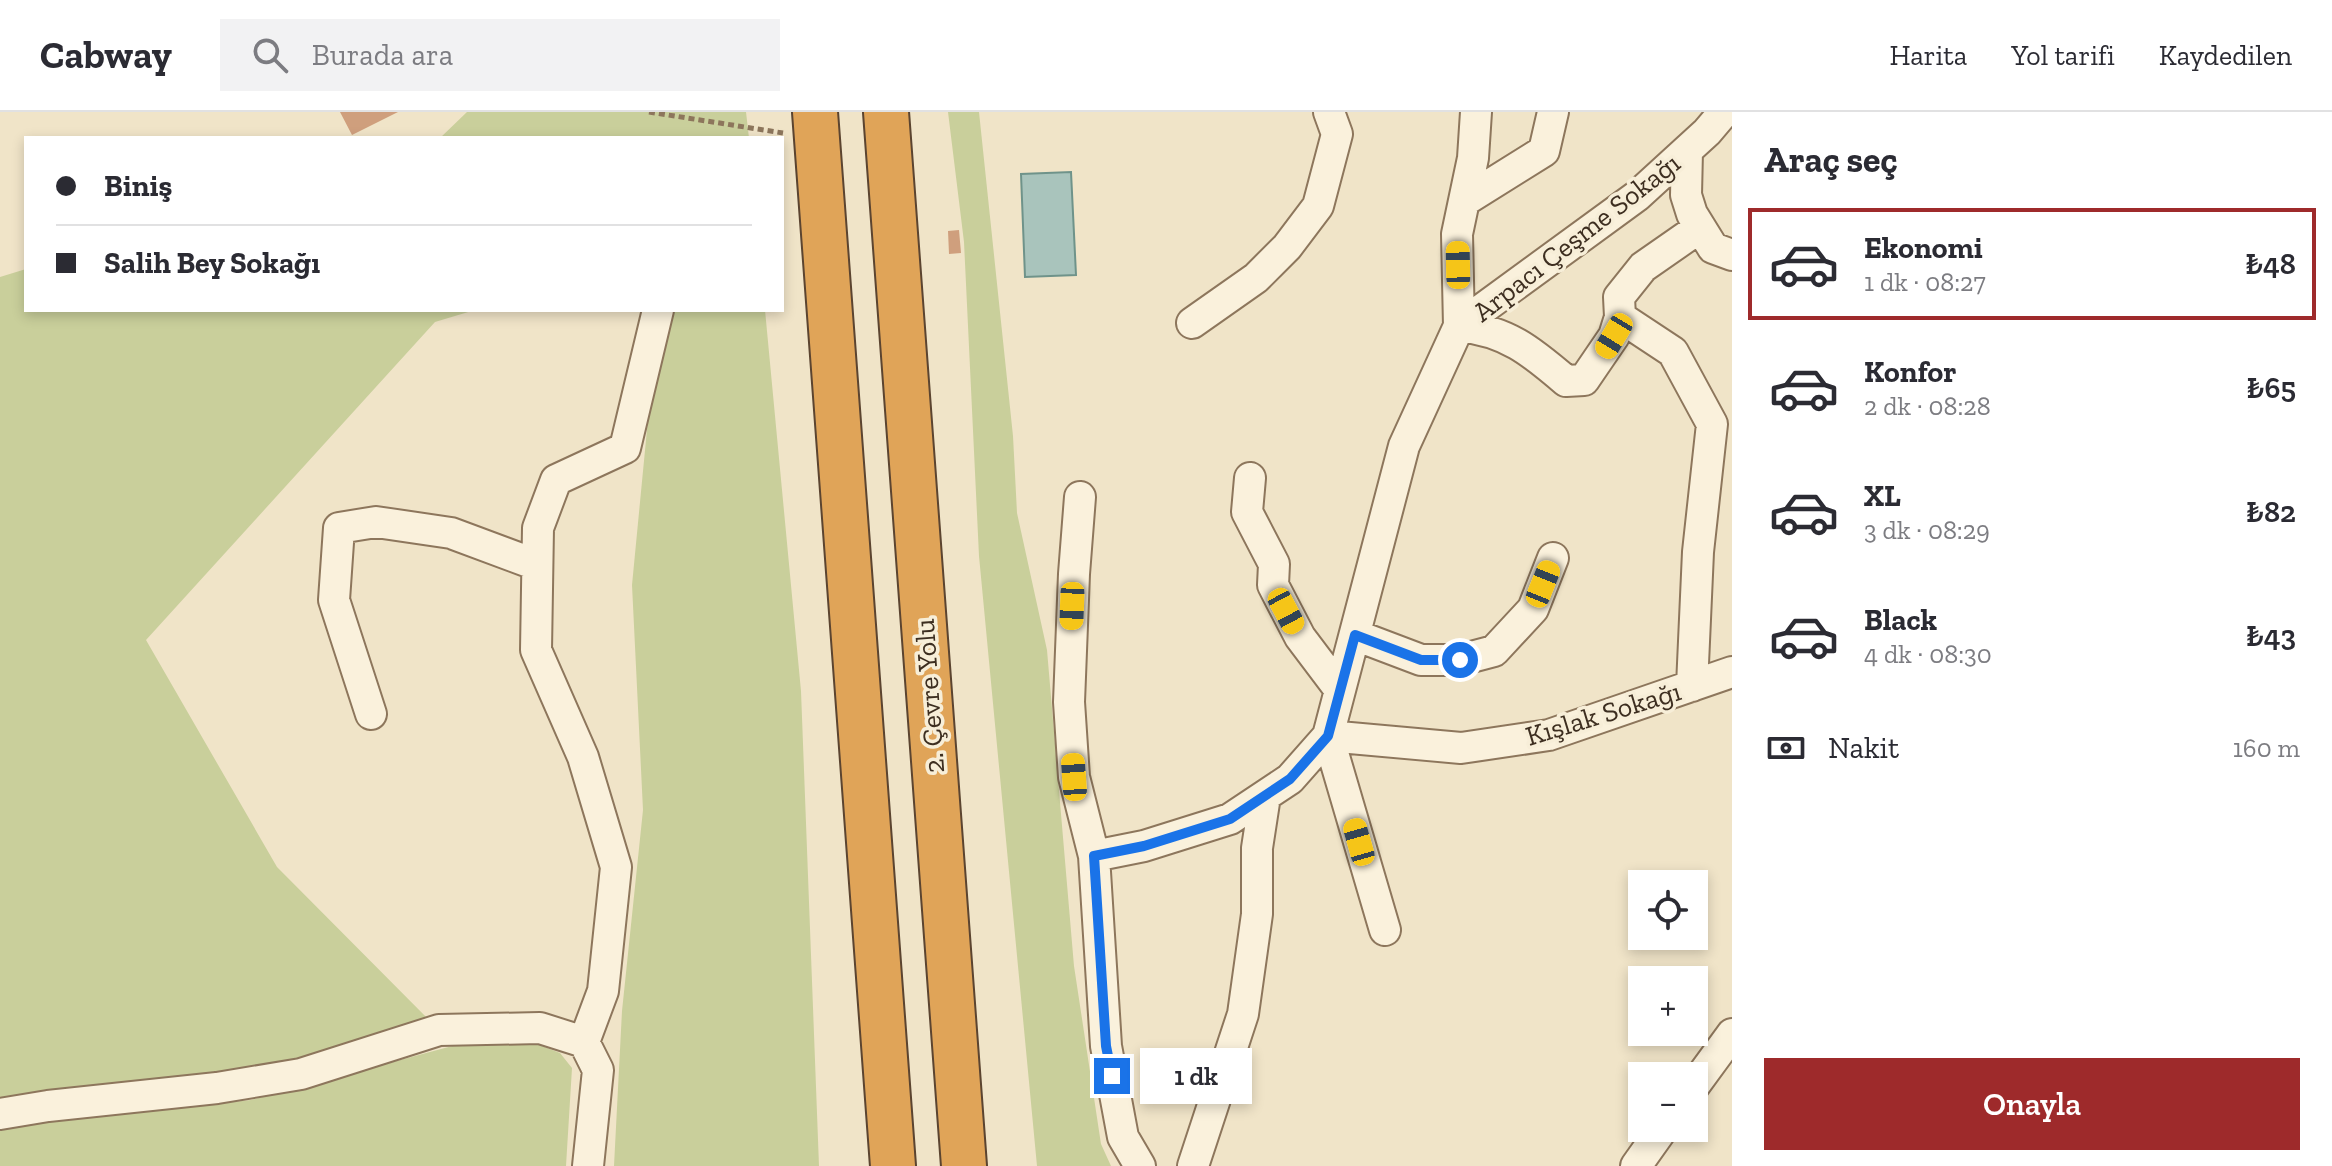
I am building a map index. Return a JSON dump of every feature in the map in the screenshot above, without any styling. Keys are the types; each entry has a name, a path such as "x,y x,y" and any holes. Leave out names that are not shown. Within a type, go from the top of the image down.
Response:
{"highway":[{"name":"2. Çevre Yolu","path":"886,112 964,1166"},
{"path":"816,125 893,1166"}],"street":[{"path":"1192,323 1256,278 1287,247 1318,206 1337,134 1329,112"},
{"path":"1476,112 1473,158 1457,234 1459,326 1485,329 1530,350 1566,381 1584,380 1614,336 1620,317 1619,297 1643,267 1699,228"},
{"path":"1464,201 1544,151 1553,112"},
{"name":"Arpacı Çeşme Sokağı","path":"1328,736 1404,446 1459,326 1637,196 1707,132 1724,112"},
{"path":"1687,151 1686,195 1699,228 1713,248 1732,255"},
{"path":"584,1042 603,991 616,867 583,757 536,650 538,528 556,480 625,448 658,312"},
{"path":"1620,317 1673,352 1712,424 1698,552 1692,686"},
{"path":"1250,478 1247,512 1274,564 1273,585 1300,637 1340,690"},
{"path":"1080,497 1069,702 1074,777 1094,856 1106,1046 1123,1137 1140,1166"},
{"path":"371,714 334,600 339,528 376,522 451,533 537,565"},
{"path":"1355,635 1421,660 1460,660 1494,651 1533,609 1553,558"},
{"name":"Kışlak Sokağı","path":"1328,736 1461,748 1549,735 1732,672"},
{"path":"1094,856 1144,846 1230,819 1290,779 1328,736"},
{"path":"1328,736 1385,930"},
{"path":"1193,1166 1243,1014 1257,914 1257,848 1265,796"},
{"path":"0,1114 217,1088 301,1074 439,1030 540,1028 584,1042 598,1070 588,1166"},
{"path":"1708,1067 1732,1034"},
{"path":"1636,1166 1653,1142"}],"path":[{"path":"649,112 816,125"}],"green space":[{"path":"467,112 746,112 749,136 442,136"},
{"path":"948,112 979,112 1013,436 1017,513 1047,650 1074,966 1101,1144 1111,1166 1037,1166 979,556 964,242"},
{"path":"24,270 24,312 468,312 435,322 146,640 277,867 439,1030 301,1074 0,1114 0,277"},
{"path":"667,312 765,312 801,691 819,1166 614,1166 622,1011 643,810 632,585 649,409"},
{"path":"537,1044 560,1053 572,1068 566,1166 0,1166 0,1129 15,1125 251,1100 456,1045"}],"water":[{"path":"1071,172 1076,275 1025,277 1021,174"}],"building":[{"path":"340,112 398,112 352,135"},
{"path":"959,230 961,253 949,254 948,231"}],"route":[{"path":"1112,1076 1106,1046 1094,856 1144,846 1230,819 1290,779 1328,736 1355,635 1421,660 1460,660"}]}
